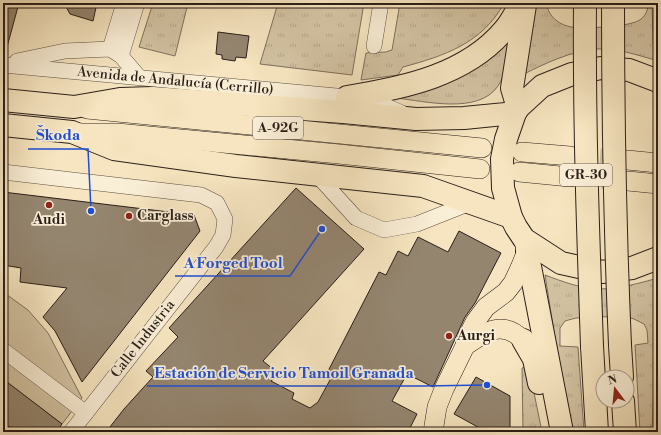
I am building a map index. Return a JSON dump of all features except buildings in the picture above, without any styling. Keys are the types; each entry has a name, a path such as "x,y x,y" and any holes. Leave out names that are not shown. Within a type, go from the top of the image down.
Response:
{"highway":[{"path":"347,97 394,88 432,77 460,66 484,50 506,29 521,3"},
{"path":"517,111 512,88 525,3"},
{"name":"GR-30","path":"585,3 586,189 597,432"},
{"name":"GR-30","path":"614,3 613,86 616,261 622,369"},
{"path":"562,432 525,245 511,217 503,188 502,159 506,139 517,111 542,86 572,74 601,68 629,70 658,81"},
{"name":"Avenida de Andalucía (Cerrillo)","path":"3,100 74,107 120,99 153,98 416,119 464,118 517,111"},
{"name":"A-92G","path":"3,125 72,132"},
{"path":"72,132 114,149 236,166 423,186 511,217"},
{"path":"525,245 561,263 602,272 632,268 658,258"},
{"path":"523,340 534,359 551,432"},
{"path":"624,409 625,432"}],"main road":[{"name":"Avenida de Andalucía (Cerrillo)","path":"74,107 482,148"},
{"name":"A-92G","path":"72,132 117,133 331,153 480,169"},
{"path":"522,152 570,156"},
{"path":"627,160 658,163"},
{"path":"519,172 570,177"},
{"path":"628,182 658,184"},
{"path":"433,432 438,407 444,389 465,346 468,336 475,322 486,307 506,292 513,283 520,268 525,245"},
{"path":"465,346 479,336 493,329 505,329 516,333 523,340"}],"street":[{"path":"116,53 124,3"},
{"path":"116,53 136,3"},
{"path":"374,46 382,3"},
{"path":"3,65 65,51 116,53 139,77"},
{"name":"Avenida de Andalucía (Cerrillo)","path":"3,65 347,97 379,102 416,119"},
{"name":"Calle Industria","path":"3,172 201,195 217,203 225,219 223,235 216,247 71,432"},
{"path":"316,174 356,218 384,230 417,224 470,203"},
{"path":"3,350 86,413"}],"green space":[{"path":"153,3 188,3 175,56 139,47"},
{"path":"278,3 364,3 352,75 260,64"},
{"path":"400,3 504,3 495,17 485,28 474,38 461,46 433,58 403,67 398,75 361,80 366,53 386,52 392,50"},
{"path":"533,3 546,3 551,15 562,24 571,27 586,28 618,26 636,22 645,14 648,3 652,3 655,60 619,51 604,49 587,50 568,55 524,74"},
{"path":"510,38 506,63 501,81 489,95 478,101 450,104 396,98"},
{"path":"545,275 592,289 622,287 658,278 652,432 640,432 635,345 648,343 647,330 644,324 624,316 576,318 565,321 560,328 560,346 578,347 584,432 570,432"},
{"path":"3,292 28,310 48,333 82,398 62,424 3,379"},
{"path":"526,367 531,378 542,432 523,432 522,368"}],"tunnel":[{"path":"571,156 627,160"},
{"path":"573,177 628,181"}],"place":[{"name":"Audi","path":"49,205"},
{"name":"Škoda","path":"91,211"},
{"name":"Carglass","path":"129,216"},
{"name":"A Forged Tool","path":"322,229"},
{"name":"Aurgi","path":"449,336"},
{"name":"Estación de Servicio Tamoil Granada","path":"487,385"}]}
